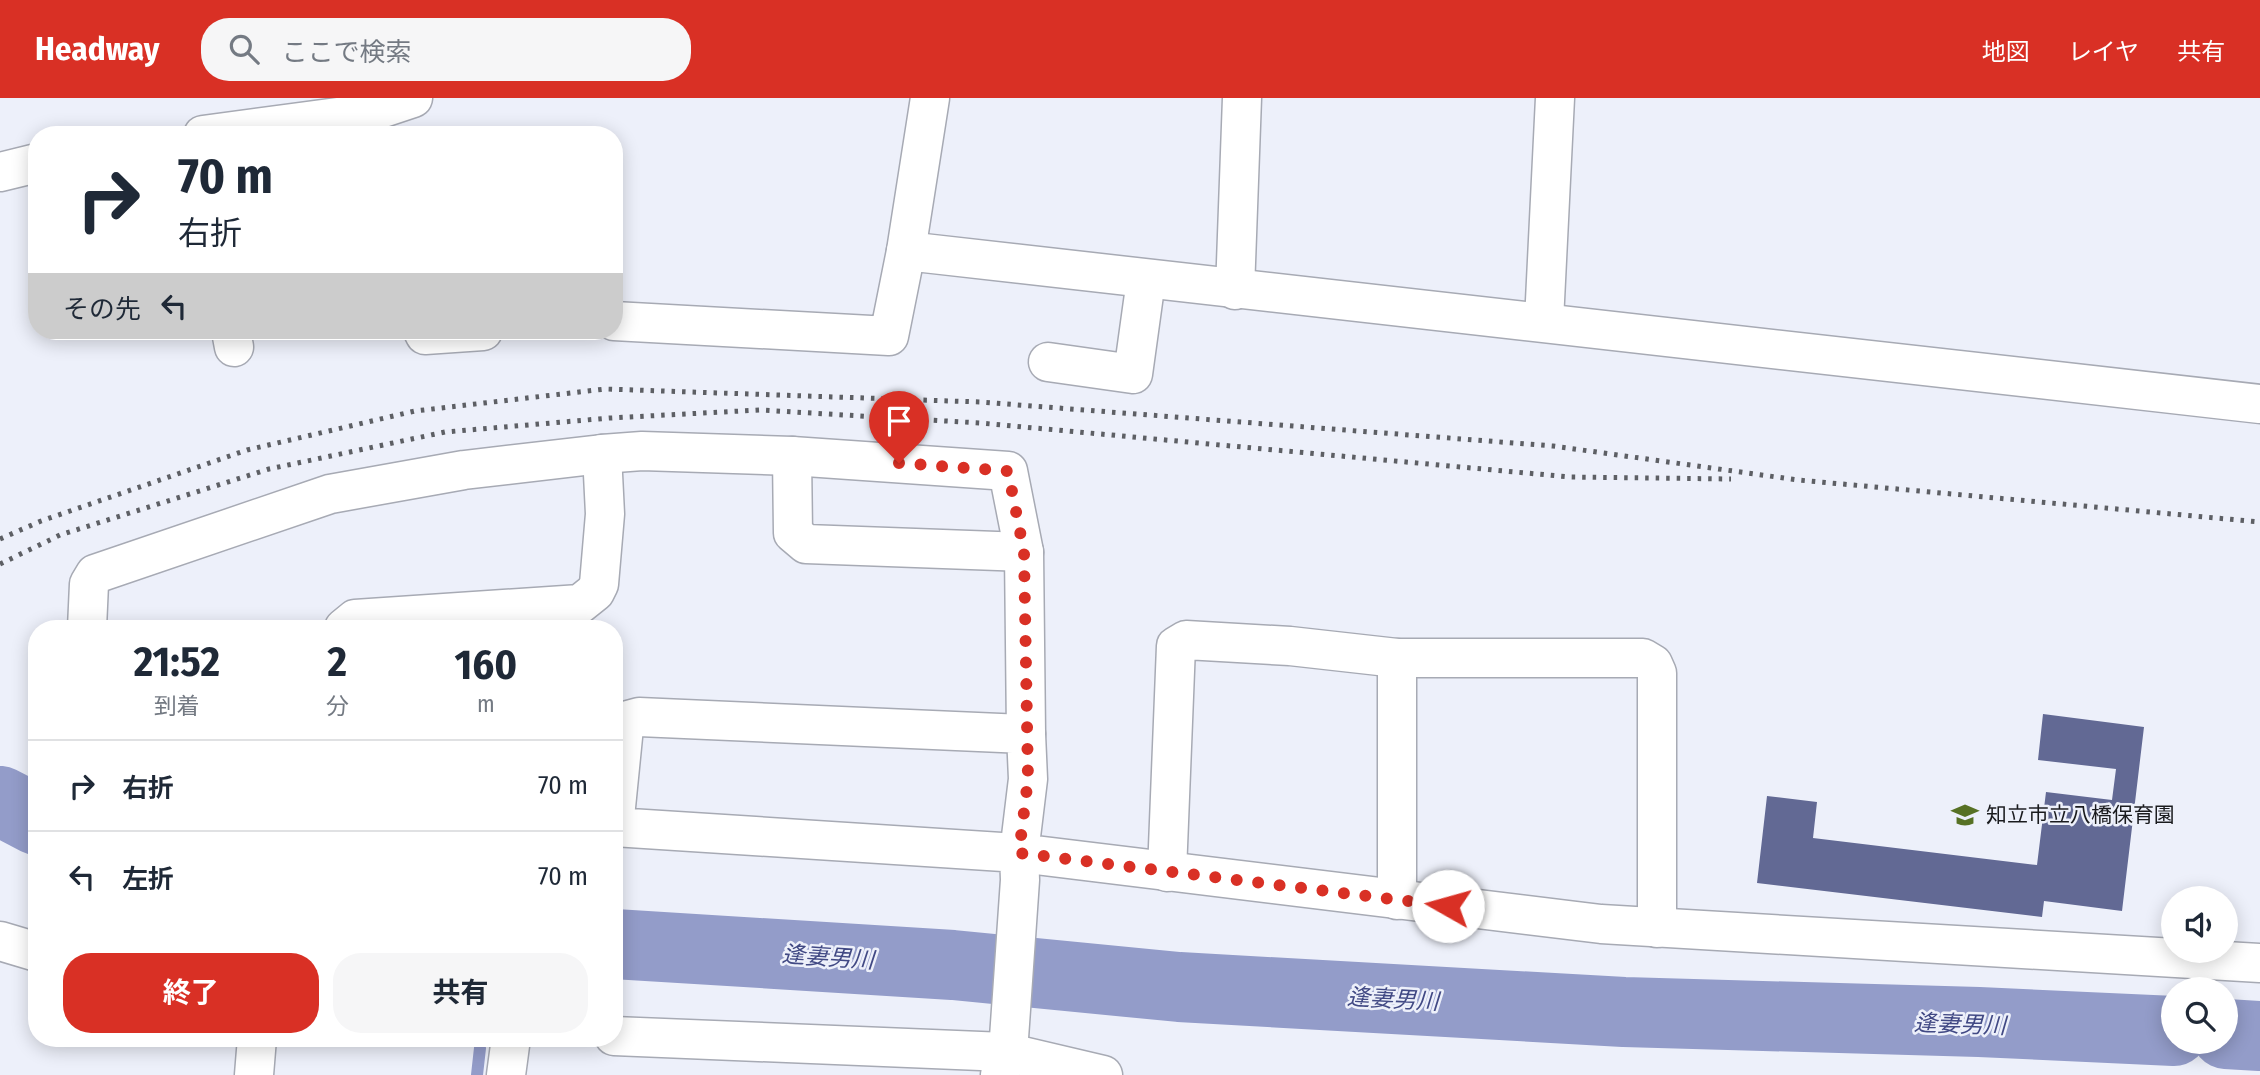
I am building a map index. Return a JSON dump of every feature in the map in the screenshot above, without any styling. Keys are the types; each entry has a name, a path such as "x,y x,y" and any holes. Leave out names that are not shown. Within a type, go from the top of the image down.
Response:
{"street":[{"path":"340,126 371,124 413,98"},
{"path":"623,321 889,336 906,251 930,98"},
{"path":"1235,290 1242,98 1236,98"},
{"path":"1544,321 1555,98"},
{"path":"0,172 28,165"},
{"path":"906,251 2260,404"},
{"path":"1048,362 1133,374 1146,280"},
{"path":"87,620 89,584 95,574 330,494 464,470 642,451 792,456 1008,471 1024,552 1028,779 1005,1055"},
{"path":"354,620 580,604 599,584 605,514 603,454"},
{"path":"792,456 793,533 806,544 1024,552"},
{"path":"1167,872 1176,646 1186,640 1290,646 1396,657 1643,658 1653,664 1657,673 1657,928"},
{"path":"1396,657 1397,900"},
{"path":"623,737 628,720 639,717 1026,734"},
{"path":"623,828 1020,866 1167,872 1601,924 2260,963"},
{"path":"0,941 28,949"},
{"path":"623,1036 1005,1055 1103,1075"},
{"path":"254,1075 256,1047"},
{"path":"506,1075 511,1047"}],"building":[{"path":"2043,714 2144,727 2122,911 2044,901 2042,917 1757,883 1767,796 1817,802 1813,838 2037,865 2046,792 2112,800 2116,769 2038,760"}],"waterway":[{"name":"逢妻男川","path":"0,801 28,815"},
{"name":"逢妻男川","path":"623,945 953,965 1179,987 1624,1012 1979,1022 2161,1030"},
{"name":"逢妻男川","path":"2238,1035 2260,1036"},
{"path":"477,1075 480,1048"}],"railway":[{"path":"0,539 41,521 247,450 415,411 605,389 980,402 1553,446 1798,480 2260,522"},
{"path":"0,564 60,535 269,469 445,432 610,418 760,410 980,423 1570,477 1731,479"}],"place":[{"name":"知立市立八橋保育園","path":"1965,815"}],"route":[{"path":"899,463 1008,471 1024,552 1028,779 1019,853 1448,906"}]}
